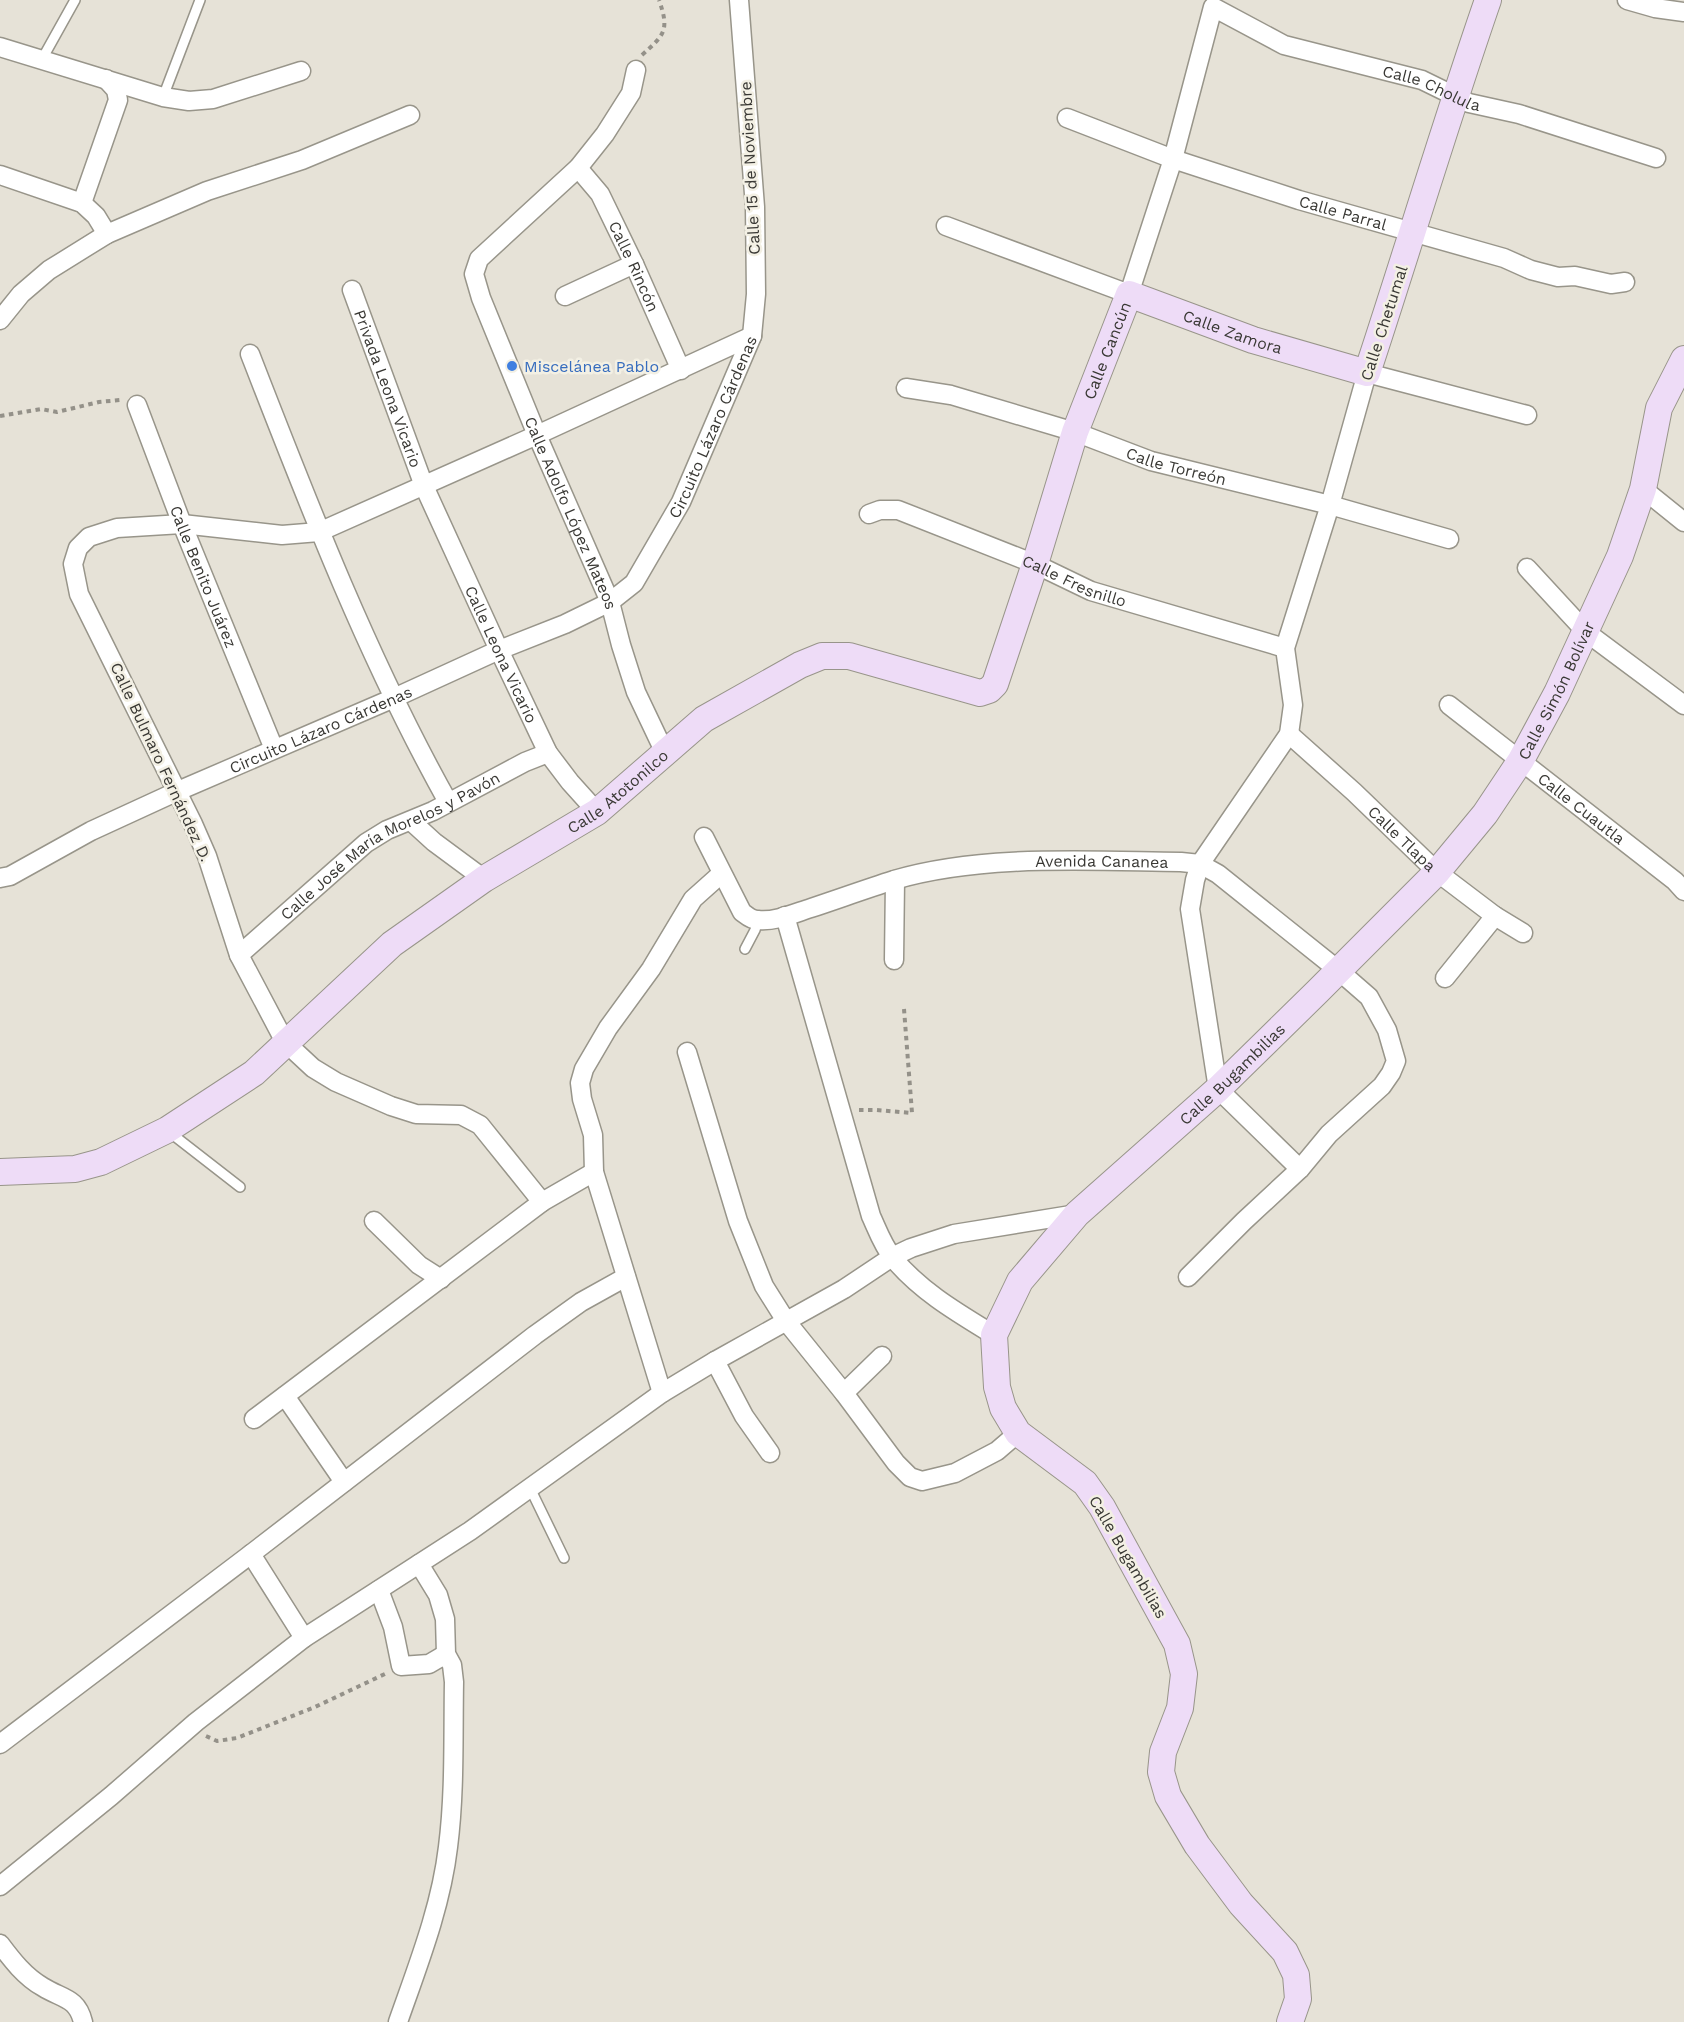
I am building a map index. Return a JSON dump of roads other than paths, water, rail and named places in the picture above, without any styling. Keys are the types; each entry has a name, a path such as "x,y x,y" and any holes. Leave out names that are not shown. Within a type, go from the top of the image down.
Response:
{"street":[{"name":"Calle 15 de Noviembre","path":"739,0 755,207 756,294 752,336"},
{"name":"Calle Chetumal","path":"1285,648 1330,505 1367,374 1488,0"},
{"path":"1627,0 1655,8 1684,12"},
{"name":"Calle Cholula","path":"1213,7 1284,45 1422,80 1469,103 1519,114 1656,158"},
{"name":"Calle Cancún","path":"989,690 995,684 1035,564 1075,432 1129,294 1173,159 1213,7"},
{"path":"0,47 163,97 189,101 213,99 301,70"},
{"path":"578,168 605,134 631,93 636,70"},
{"path":"82,203 118,100 116,90 106,80"},
{"path":"0,320 21,294 49,270 107,234 207,191 302,160 410,115"},
{"name":"Calle Parral","path":"1067,118 1173,159 1299,200 1504,258 1531,270 1558,277 1575,276 1611,284 1625,282"},
{"name":"Calle Rincón","path":"578,168 600,194 681,370"},
{"name":"Calle Adolfo López Mateos","path":"578,168 479,259 474,273 481,298 537,435 610,602 636,692 665,753"},
{"path":"0,175 82,203 96,216 107,234"},
{"name":"Calle Zamora","path":"946,226 1253,340 1367,374 1527,415"},
{"path":"565,296 634,264"},
{"name":"Privada Leona Vicario","path":"352,290 424,486"},
{"name":"Circuito Lázaro Cárdenas","path":"78,548 89,537 117,528 182,524 282,535 319,532 752,336"},
{"name":"Circuito Lázaro Cárdenas","path":"0,878 10,876 91,831 178,791 565,624 610,602 634,583 681,502 752,336"},
{"path":"250,354 319,532 394,698 448,802"},
{"name":"Calle Simón Bolívar","path":"1338,970 1437,872 1485,814 1521,760 1557,693 1620,556 1643,489 1659,408 1684,359"},
{"name":"Calle Torreón","path":"906,388 951,395 1075,432 1151,461 1330,505 1449,539"},
{"name":"Calle Benito Juárez","path":"136,405 274,749"},
{"name":"Calle Leona Vicario","path":"424,486 548,753 597,812"},
{"path":"1643,489 1684,522"},
{"name":"Calle Fresnillo","path":"869,514 880,510 898,510 1035,564 1091,591 1285,648"},
{"name":"Calle Bulmaro Fernández D.","path":"78,548 73,564 79,594 178,791 207,856 239,955 285,1042 313,1068 336,1082 391,1106 416,1114 461,1115 480,1125 542,1202"},
{"path":"1527,568 1586,632 1684,705"},
{"path":"1188,1277 1300,1169 1218,1089 1190,909 1200,864 1289,734 1293,705 1285,648"},
{"name":"Calle Atotonilco","path":"0,1172 75,1169 101,1162 167,1130 254,1073 392,944 484,879 597,812 704,719 800,665 822,656 849,656 980,693 989,690"},
{"name":"Calle Cuautla","path":"1449,705 1675,881 1684,891"},
{"name":"Calle Tlapa","path":"1289,734 1354,792 1437,872 1495,916 1523,933"},
{"name":"Calle José María Morelos y Pavón","path":"239,955 366,843 387,830 411,821 525,762 548,753"},
{"path":"411,821 434,842 484,879"},
{"path":"704,837 742,912 758,920"},
{"name":"Avenida Cananea","path":"758,920 785,916 895,880 949,869 1075,861 1200,864 1218,874 1369,997 1387,1030 1396,1061 1391,1073 1382,1086 1329,1134 1300,1169"},
{"path":"662,1394 594,1172 593,1135 582,1099 580,1083 584,1069 608,1028 651,969 693,899 721,874"},
{"path":"894,960 895,880"},
{"path":"785,916 871,1216 891,1257 922,1287 957,1313 994,1335"},
{"path":"1445,978 1495,916"},
{"name":"Calle Bugambilias","path":"1290,2022 1298,2000 1297,1983 1296,1975 1285,1952 1241,1904 1197,1845 1168,1796 1161,1772 1163,1752 1180,1708 1184,1674 1177,1644 1102,1507 1085,1483 1018,1432 1003,1408 997,1388 994,1335 1020,1281 1077,1214 1218,1089 1338,970"},
{"path":"687,1052 738,1221 764,1286 786,1321 896,1463 910,1477 922,1481 955,1473 997,1451 1018,1432"},
{"path":"254,1419 542,1202 594,1172"},
{"path":"0,1886 111,1796 196,1722 304,1638 470,1531 662,1394 715,1361 844,1290 891,1257 954,1234 1077,1214"},
{"path":"374,1221 419,1265 441,1279"},
{"path":"0,1744 535,1335 581,1302 626,1277"},
{"path":"844,1393 882,1356"},
{"path":"715,1361 744,1416 770,1453"},
{"path":"285,1396 344,1482"},
{"path":"251,1554 304,1638"},
{"path":"398,2022 430,1931 448,1848 452,1788 452,1665 446,1654 445,1619 438,1595 419,1564"},
{"path":"379,1590 393,1628 401,1666 429,1664 446,1654"},
{"path":"0,1944 16,1965 42,1987 71,2001 81,2013 83,2022"}],"lane":[{"path":"41,61 75,0"},
{"path":"163,97 201,0"},
{"path":"746,949 758,920"},
{"path":"167,1130 240,1187"},
{"path":"530,1488 564,1558"}],"place":[{"name":"Miscelánea Pablo","path":"512,366"}]}
